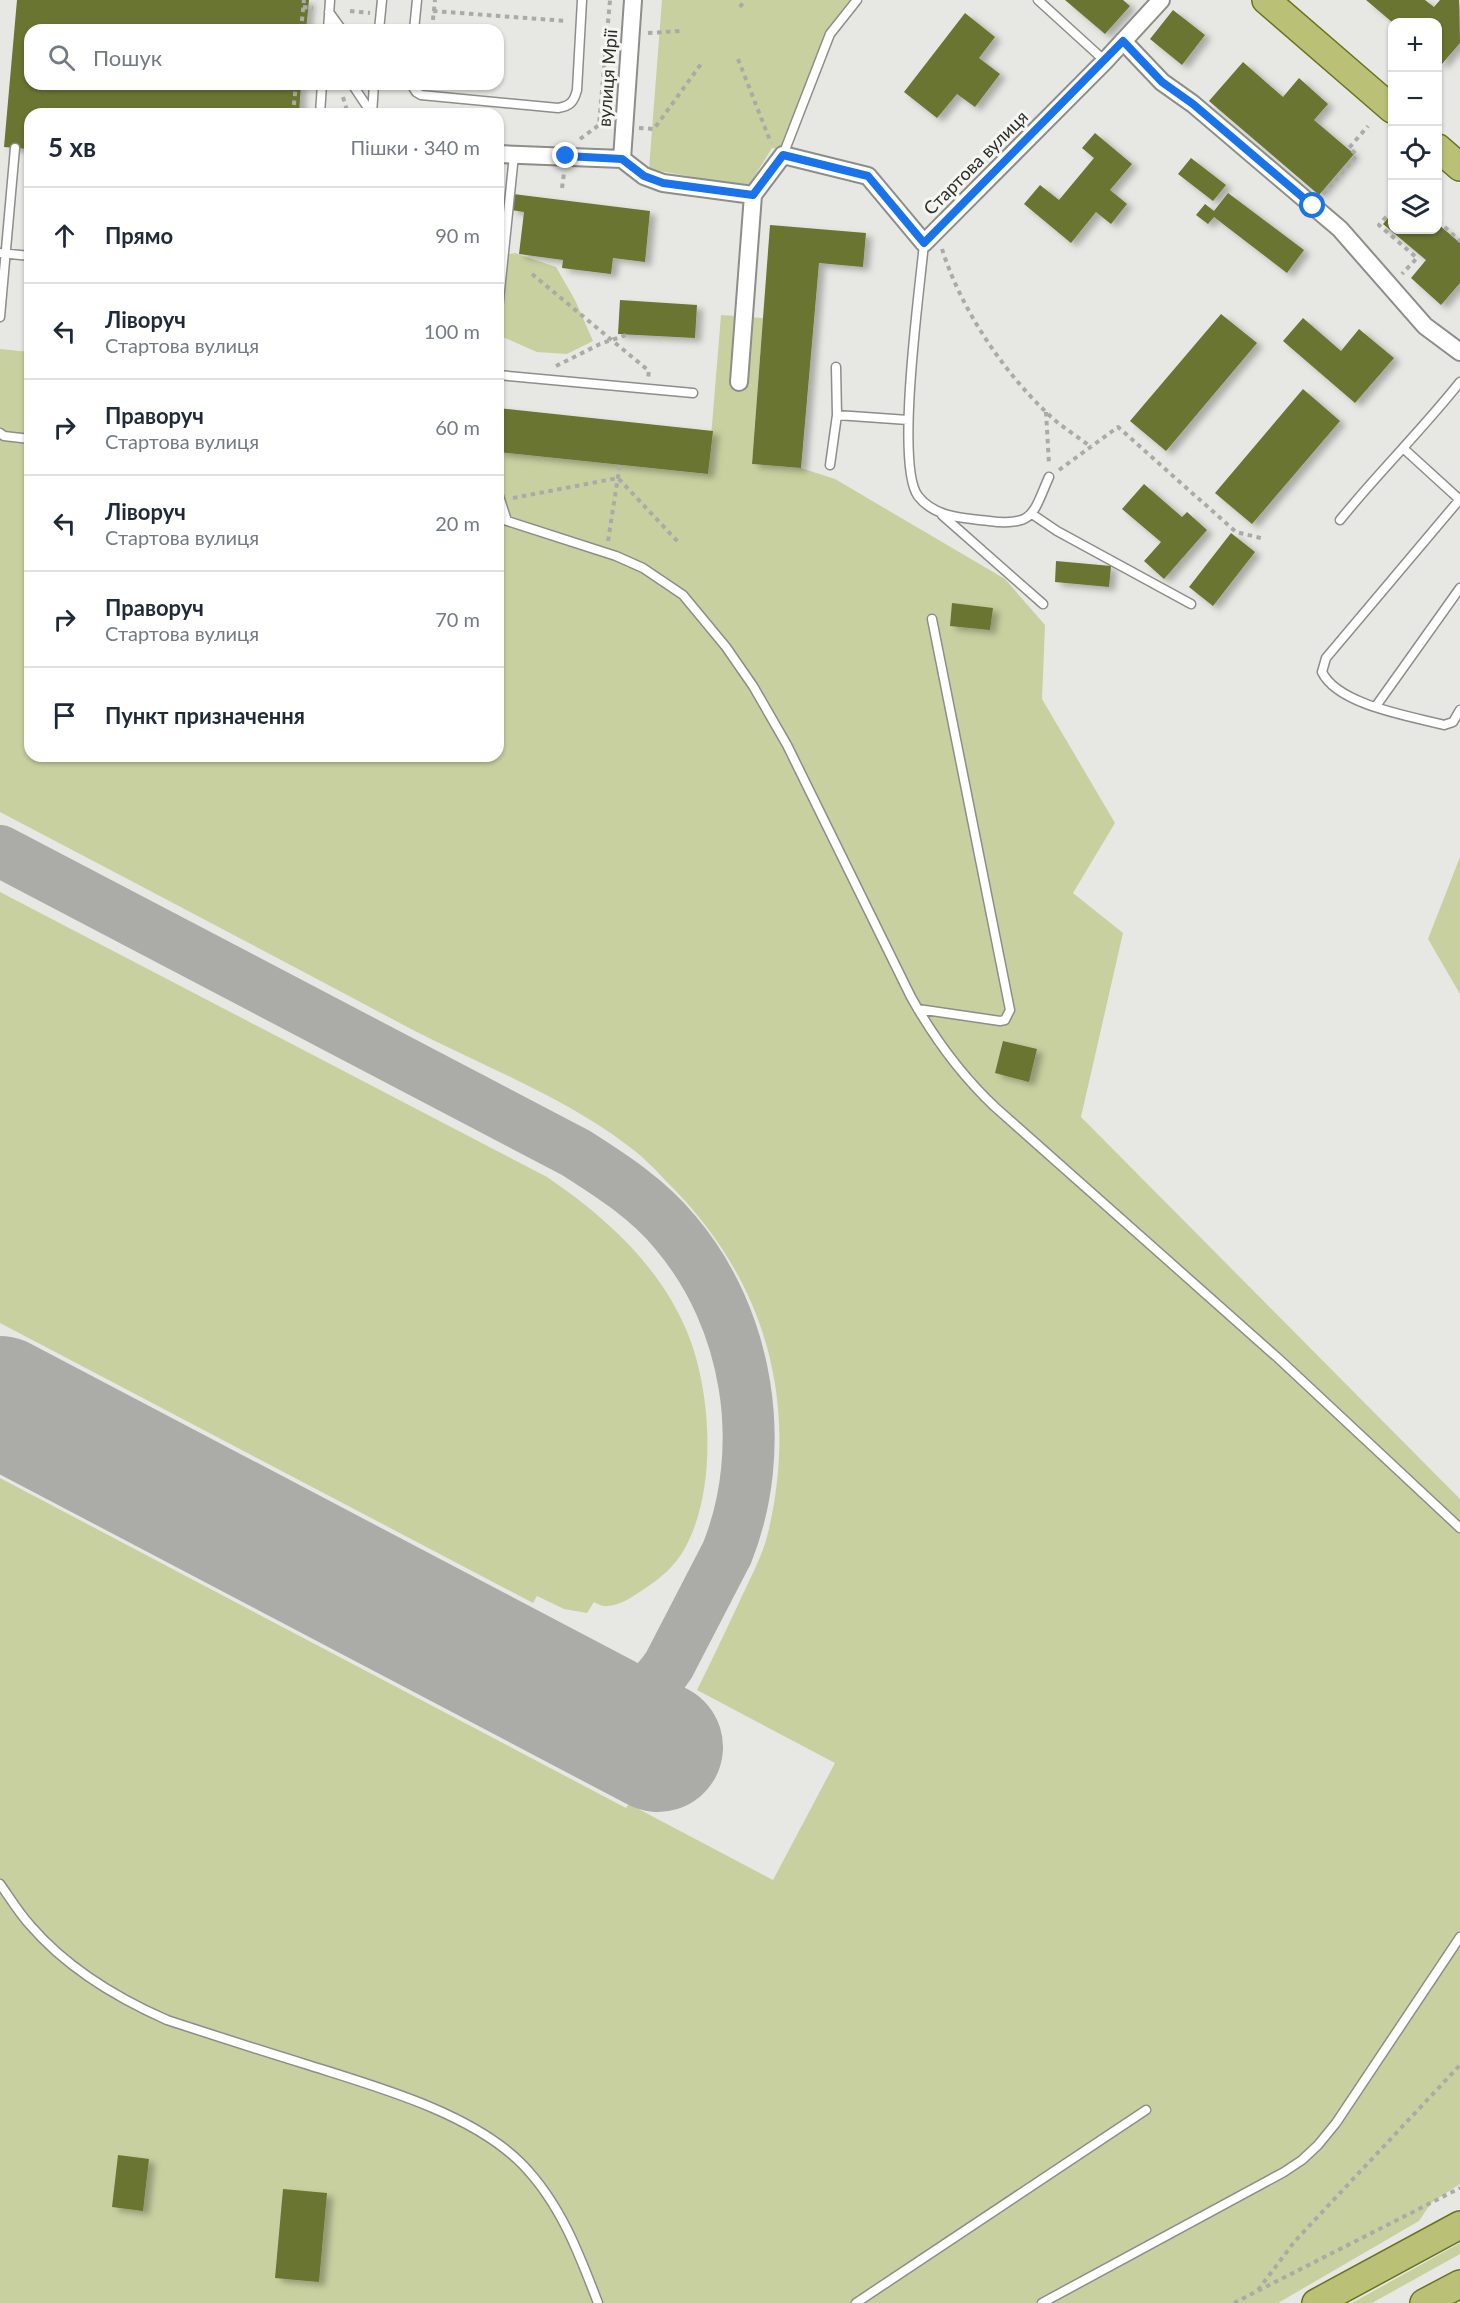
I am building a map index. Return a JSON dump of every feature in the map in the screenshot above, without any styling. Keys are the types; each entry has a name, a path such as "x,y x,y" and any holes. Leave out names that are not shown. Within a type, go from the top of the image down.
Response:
{"main road":[{"path":"1266,0 1388,106"},
{"path":"1442,152 1460,167"},
{"path":"1316,2303 1460,2225"},
{"path":"1424,2303 1460,2284"}],"street":[{"name":"вулиця Мрії","path":"622,159 633,0"},
{"name":"Стартова вулиця","path":"783,155 868,176 930,237 1105,61 1161,0"},
{"path":"1123,41 1162,82 1193,104 1340,230 1425,326 1460,352"},
{"path":"506,154 622,159 644,176 663,183 753,195"},
{"path":"739,382 753,195 783,155"}],"lane":[{"path":"328,24 330,0"},
{"path":"380,24 382,0"},
{"path":"415,24 417,0"},
{"path":"415,90 421,95 567,107 574,100 577,90 582,0"},
{"path":"783,155 830,34 857,0"},
{"path":"1038,0 1105,61"},
{"path":"329,12 338,24"},
{"path":"320,108 322,90"},
{"path":"356,90 368,108"},
{"path":"372,108 374,90"},
{"path":"0,317 2,253 15,148"},
{"path":"504,193 506,154"},
{"path":"930,237 908,420 911,478 918,496 1043,604"},
{"path":"2,253 24,255"},
{"path":"830,465 837,415 836,367"},
{"path":"504,376 693,393"},
{"path":"1340,520 1460,382"},
{"path":"837,415 908,420"},
{"path":"0,433 4,436 24,438"},
{"path":"1403,448 1460,500 1326,658 1322,672 1327,682 1338,691 1376,706 1444,725 1453,722 1460,710"},
{"path":"942,515 1002,523 1023,520 1032,514 1049,477"},
{"path":"1032,514 1057,531 1191,604"},
{"path":"504,520 606,553 643,568 682,595 726,647 753,686 787,745 918,1009 942,1047 979,1092 1279,1359 1460,1528"},
{"path":"1376,706 1460,588"},
{"path":"918,1009 999,1021 1005,1020 1010,1010 932,620"},
{"path":"0,1884 30,1925 48,1944 103,1986 147,2011 167,2020 380,2089 456,2119 487,2136 522,2163 552,2202 577,2250 598,2303"},
{"path":"1041,2303 1262,2186 1302,2160 1336,2123 1460,1937"},
{"path":"856,2303 1146,2110"}],"path":[{"path":"302,24 304,0"},
{"path":"433,24 435,0"},
{"path":"740,7 745,0"},
{"path":"303,7 313,8"},
{"path":"350,11 371,14"},
{"path":"434,11 566,21"},
{"path":"630,35 680,30"},
{"path":"738,59 772,148 767,176"},
{"path":"636,128 654,129 701,64"},
{"path":"294,108 295,90"},
{"path":"341,90 346,108"},
{"path":"1313,206 1357,155 1349,148 1368,126"},
{"path":"562,188 564,170"},
{"path":"1388,215 1379,225 1388,233"},
{"path":"1442,225 1460,241"},
{"path":"1389,234 1417,258 1391,287"},
{"path":"930,237 979,328 1001,361 1046,412 1091,447"},
{"path":"532,274 649,371 647,389"},
{"path":"532,378 611,340 629,334"},
{"path":"1046,412 1049,477"},
{"path":"1049,477 1118,427 1236,532 1265,539"},
{"path":"606,553 620,465"},
{"path":"504,496 618,478"},
{"path":"618,478 680,544"},
{"path":"1258,2290 1294,2241 1460,2066"},
{"path":"1234,2303 1460,2188"}],"green space":[{"path":"662,0 857,0 830,34 785,150 772,148 748,187 649,169"},
{"path":"515,253 556,267 575,300 593,341 567,354 537,352 504,338 504,255"},
{"path":"721,315 763,318 752,464 801,468 835,479 1005,579 1045,625 1042,699 1115,823 1073,893 1123,933 1081,1117 1460,1499 1460,2184 1431,2203 1419,2221 1278,2303 0,2303 0,1478 626,1808 629,1804 773,1880 835,1763 697,1690 754,1572 766,1541 777,1483 779,1435 776,1388 766,1343 750,1299 728,1258 700,1218 637,1153 576,1111 522,1082 411,1029 0,812 0,349 24,351 24,762 504,762 504,453 708,474"},
{"path":"1460,857 1460,994 1428,939"},
{"path":"0,892 547,1177 590,1209 630,1245 663,1287 688,1334 696,1358 706,1413 708,1442 702,1499 695,1525 685,1548 667,1571 626,1600 605,1606 594,1602 587,1613 564,1609 537,1596 533,1603 0,1323"},
{"path":"1460,2243 1460,2254 1372,2303 1352,2303"}],"building":[{"path":"17,0 309,0 307,24 24,24 24,90 301,90 299,108 24,108 24,149 4,147"},
{"path":"1065,0 1123,0 1130,6 1105,34"},
{"path":"1366,0 1425,0 1434,7 1440,0 1459,0 1460,43 1442,64 1442,18 1388,19"},
{"path":"1173,10 1205,35 1182,65 1150,39"},
{"path":"965,13 995,37 979,58 1000,74 975,107 957,94 937,118 904,92"},
{"path":"1243,62 1283,97 1299,78 1328,104 1314,120 1354,154 1319,195 1209,101"},
{"path":"1095,133 1132,164 1110,190 1127,204 1111,224 1096,212 1071,243 1024,204 1040,185 1059,200 1094,158 1082,148"},
{"path":"1191,158 1226,185 1213,201 1178,174"},
{"path":"1228,193 1304,250 1287,273 1214,217 1208,224 1196,215 1205,204 1214,211"},
{"path":"513,194 650,211 645,262 613,258 611,274 562,268 563,260 519,254 524,212 511,210"},
{"path":"1388,218 1388,228 1383,224"},
{"path":"770,225 866,233 863,267 819,263 801,468 752,464"},
{"path":"1442,227 1460,243 1460,283 1441,305 1411,278 1426,260 1395,234 1442,234"},
{"path":"620,300 697,305 695,338 618,334"},
{"path":"1221,314 1257,343 1166,451 1130,421"},
{"path":"1303,318 1341,351 1359,329 1394,358 1355,403 1283,341"},
{"path":"1303,389 1340,421 1252,524 1215,493"},
{"path":"504,409 713,431 708,474 504,453"},
{"path":"1144,484 1182,517 1187,512 1207,530 1164,579 1144,561 1161,542 1122,509"},
{"path":"1231,533 1255,552 1213,606 1189,587"},
{"path":"1056,561 1111,566 1109,587 1055,582"},
{"path":"952,603 993,608 990,630 950,626"},
{"path":"1003,1041 1037,1049 1029,1082 995,1073"},
{"path":"118,2155 149,2159 143,2211 112,2207"},
{"path":"283,2189 327,2193 319,2282 275,2278"}],"taxiway":[{"path":"0,851 576,1153 616,1179 653,1209 675,1232 700,1266 720,1304 735,1344 744,1386 749,1428 747,1471 740,1513 727,1553 669,1665 655,1683 640,1694 625,1700 610,1702 576,1696 539,1684"}],"runway":[{"path":"0,1401 658,1747"}],"route":[{"path":"566,156 622,159 644,176 663,183 753,195 783,155 868,176 924,243 1123,41 1162,82 1193,104 1313,206"}]}
